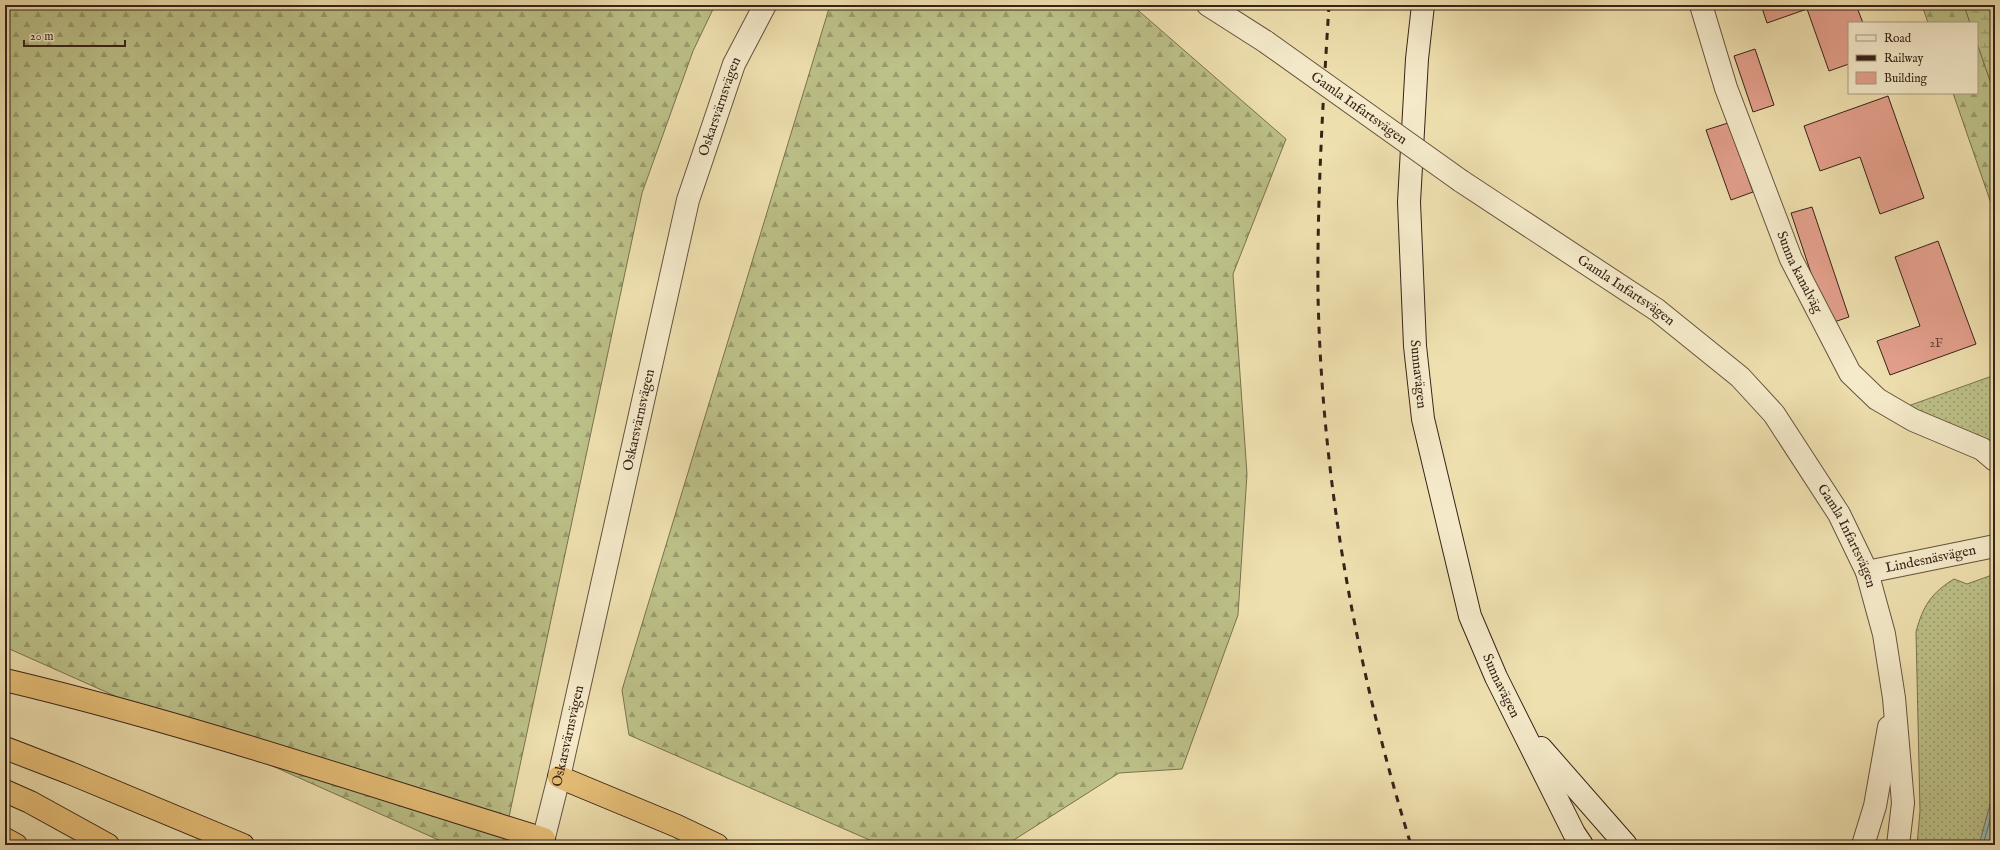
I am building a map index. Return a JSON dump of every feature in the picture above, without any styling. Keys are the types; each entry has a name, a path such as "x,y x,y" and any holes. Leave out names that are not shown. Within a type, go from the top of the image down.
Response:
{"highway":[{"path":"5,680 64,694 254,747 543,842"},
{"path":"5,748 70,773 243,845"},
{"path":"559,777 677,826 716,845"},
{"path":"5,791 30,802 108,845"},
{"path":"5,839 16,845"}],"street":[{"name":"Oskarsvärnsvägen","path":"543,842 559,777 688,200 734,64 765,5"},
{"name":"Gamla Infartsvägen","path":"1208,5 1266,42 1461,181 1657,310 1740,377 1774,414 1839,514 1867,572 1884,634 1894,698 1903,803 1898,845"},
{"name":"Sunnavägen","path":"1423,5 1417,59 1409,202 1415,346 1423,419 1470,616 1496,677 1574,833 1582,845"},
{"name":"Sunna kanalväg","path":"1701,5 1726,88 1791,259 1850,373 1877,399 1913,420 1982,449 1995,460"},
{"name":"Lindesnäsvägen","path":"1867,572 1995,546"},
{"name":"Gamla Infartsvägen","path":"1863,845 1875,806 1894,698"},
{"name":"Sunnavägen","path":"1521,726 1626,845"}],"green space":[{"path":"5,5 715,5 693,51 642,193 503,845 450,845 5,647"},
{"path":"830,5 1132,5 1286,139 1233,274 1247,474 1238,615 1182,769 1119,773 1006,845 881,845 629,735 622,690"},
{"path":"1922,5 1964,5 1970,22 1928,22"},
{"path":"1964,5 1995,5 1995,95 1978,46 1978,22 1970,22"},
{"path":"1978,46 1995,95 1995,215 1953,94 1978,94"},
{"path":"1995,375 1995,449 1908,406"},
{"path":"1995,574 1995,787 1979,845 1917,845 1920,811 1916,632 1925,607 1934,595 1946,584 1954,579 1967,584"}],"water":[{"path":"1995,787 1995,845 1979,845"}],"building":[{"path":"1761,5 1856,5 1863,22 1848,22 1848,64 1829,71 1807,9 1767,23"},
{"path":"1755,49 1774,105 1753,112 1734,56"},
{"path":"1888,96 1924,198 1880,214 1860,157 1820,171 1804,126"},
{"path":"1728,123 1753,192 1731,200 1706,130"},
{"path":"1812,207 1849,317 1828,324 1791,213"},
{"path":"1938,241 1976,344 1890,375 1877,341 1920,326 1895,257"}],"railway":[{"path":"1329,5 1318,223 1318,295 1326,435 1345,573 1358,642 1391,778 1411,845"}]}
